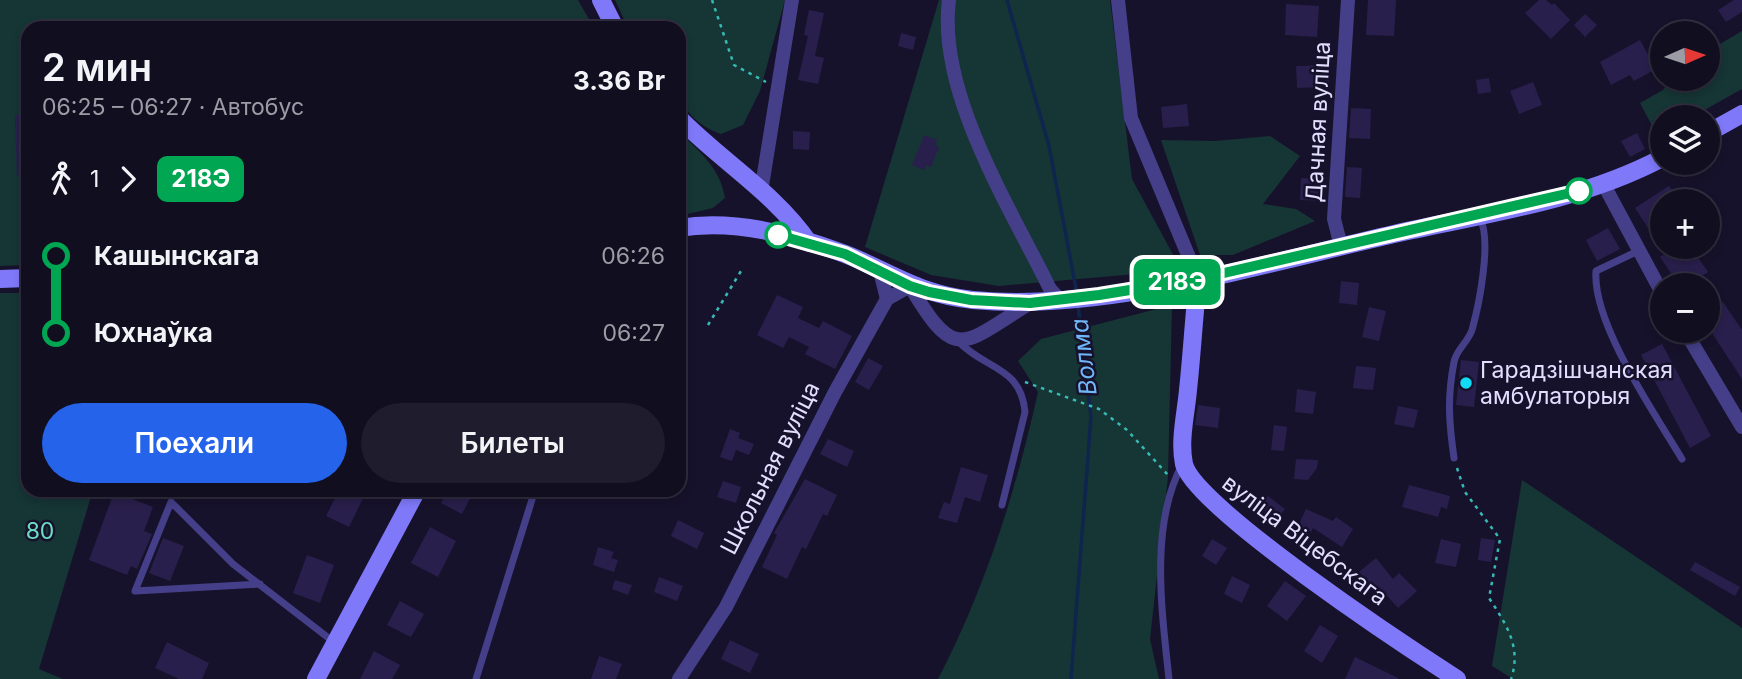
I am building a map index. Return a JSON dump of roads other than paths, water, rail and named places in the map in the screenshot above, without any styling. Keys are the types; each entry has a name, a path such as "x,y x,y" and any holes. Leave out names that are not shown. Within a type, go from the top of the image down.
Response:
{"main road":[{"path":"601,0 612,21"},
{"path":"1720,126 1742,114"},
{"path":"686,125 711,151 793,221 809,243"},
{"path":"686,228 741,228 845,254 910,286 971,300 1030,303 1198,279 1604,186 1650,164"},
{"path":"0,279 21,278"},
{"path":"1184,463 1198,279"},
{"name":"вуліца Віцебскага","path":"1184,463 1199,490 1225,512 1315,581 1457,679"},
{"path":"316,679 413,497"}],"street":[{"path":"761,192 792,0"},
{"path":"949,0 949,53 969,120 1050,289 1060,300"},
{"path":"1118,0 1131,118 1198,279"},
{"name":"Дачная вуліца","path":"1341,246 1334,219 1348,0"},
{"path":"1604,186 1651,273"},
{"path":"880,271 887,299 910,286 929,317 946,337 958,341 970,338 1030,303"},
{"name":"Школьная вуліца","path":"678,679 726,607 835,392 887,299"},
{"path":"1692,343 1742,427"}],"lane":[{"path":"1454,458 1447,403 1454,358 1471,332 1483,271 1484,226 1479,215"},
{"path":"1638,251 1596,271 1595,287 1620,353 1682,459"},
{"path":"958,341 968,352 1015,380 1024,398 1025,411 1002,505"},
{"path":"1169,679 1161,582 1168,496 1184,463"},
{"path":"476,679 533,497"},
{"path":"260,584 135,591 171,502 233,564 260,584 335,643"}],"waterway":[{"name":"Волма","path":"1007,0 1049,146 1077,294"},
{"name":"Волма","path":"1071,679 1091,417 1078,305"}],"place":[{"name":"Гарадзішчанская амбулаторыя","path":"1466,383"}],"park label":[{"name":"80","path":"40,531"}]}
